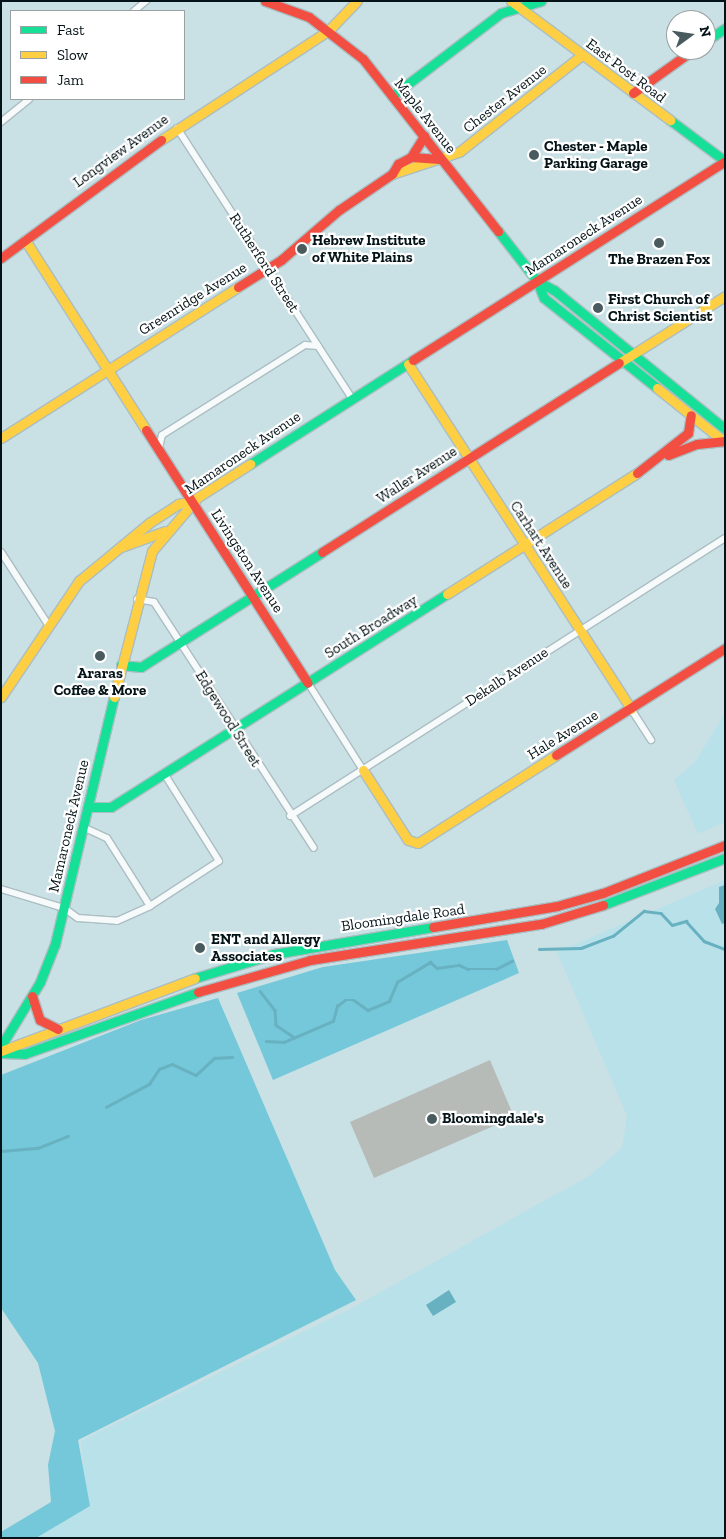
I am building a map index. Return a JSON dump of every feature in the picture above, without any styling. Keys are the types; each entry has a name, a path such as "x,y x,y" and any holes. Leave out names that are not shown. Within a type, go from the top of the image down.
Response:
{"main road":[{"name":"Maple Avenue","path":"265,1 298,11 329,30 363,59 537,281 544,298 724,441"},
{"name":"Longview Avenue","path":"1,258 177,128 329,30 357,1"},
{"name":"East Post Road","path":"511,1 725,161"},
{"path":"392,96 478,28 501,14 541,1"},
{"name":"Chester Avenue","path":"442,159 474,141 582,55"},
{"path":"633,93 679,60"},
{"name":"Greenridge Avenue","path":"392,174 398,164 411,157 424,136"},
{"path":"411,157 442,159"},
{"name":"Greenridge Avenue","path":"1,438 267,269 392,174 442,159"},
{"name":"Mamaroneck Avenue","path":"1,1046 32,996 49,962 64,908 137,600 152,551 165,531 192,501 351,397 408,364 725,161"},
{"name":"Livingston Avenue","path":"25,240 308,683"},
{"name":"Maple Avenue","path":"537,281 554,290 630,354 725,429"},
{"name":"Waller Avenue","path":"121,665 141,667 178,641 253,596 630,354 725,296"},
{"name":"Carhart Avenue","path":"408,364 631,709"},
{"name":"South Broadway","path":"88,807 111,807 236,730 525,546 663,456 688,433 691,415"},
{"name":"South Broadway","path":"663,456 697,444 724,441"},
{"path":"1,697 79,582 149,523 178,504 192,501"},
{"path":"121,547 165,531"},
{"name":"Hale Avenue","path":"415,843 631,709 725,648"},
{"name":"Livingston Avenue","path":"363,770 408,840 415,843"},
{"name":"Bloomingdale Road","path":"1,1052 58,1029 274,954 557,906 603,893 725,845"},
{"name":"Bloomingdale Road","path":"1,1052 24,1054 167,1001 294,964 541,924 634,896 725,858"},
{"path":"32,996 40,1020 58,1029"}],"street":[{"path":"135,10 146,1"},
{"path":"1,122 28,100"},
{"name":"Rutherford Street","path":"177,128 351,397"},
{"path":"159,448 162,436 171,430 305,346 318,346"},
{"name":"Dekalb Avenue","path":"290,816 725,538"},
{"path":"1,552 49,626"},
{"name":"Edgewood Street","path":"137,600 154,602 290,816 314,848"},
{"name":"Livingston Avenue","path":"308,683 363,770"},
{"name":"Carhart Avenue","path":"631,709 651,740"},
{"path":"1,889 64,908 78,918 109,922 127,919 219,861 165,774"},
{"path":"83,827 107,838 150,906"}],"shaded area":[{"path":"725,713 725,822 698,834 674,780 695,762"},
{"path":"725,880 725,1538 36,1538 87,1507 81,1441 352,1308 589,1176 622,1148 627,1116 557,952"},
{"path":"725,885 725,923 722,924 715,909 719,903 719,887"},
{"path":"507,940 519,973 273,1080 237,993 323,967"},
{"path":"218,998 335,1270 356,1300 78,1440 90,1506 36,1538 1,1538 1,1532 51,1502 48,1465 55,1431 38,1363 1,1308 1,1075 141,1020"},
{"path":"449,1290 456,1302 433,1316 426,1305"}],"building":[{"name":"Bloomingdale's","path":"490,1060 514,1117 374,1178 350,1122"}],"waterway":[{"path":"539,949 581,948 613,936 644,911 661,913 672,925 686,921 704,941 725,949"},
{"path":"266,1041 284,1042 333,1021 337,1006 345,1000 354,1000 368,1010 389,1001 397,982 430,962 437,968 459,965 468,969 496,969 512,961"},
{"path":"260,991 275,1010 276,1025 294,1037"},
{"path":"106,1107 149,1084 159,1069 172,1064 196,1075 214,1058 232,1057"},
{"path":"1,1151 38,1148 68,1136"}],"traffic: fast":[{"path":"392,96 501,13 541,1"},
{"path":"716,34 725,28"},
{"path":"670,120 725,161"},
{"path":"498,231 537,281 544,298 657,388"},
{"path":"537,281 554,290 725,429"},
{"path":"250,464 413,360"},
{"path":"121,665 141,667 322,552"},
{"path":"88,807 111,807 447,594"},
{"path":"1,1046 40,982 55,944 114,697"},
{"path":"603,905 725,858"},
{"path":"195,978 274,954 433,927"},
{"path":"1,1053 24,1054 198,992"}],"traffic: slow":[{"path":"161,140 329,30 357,1"},
{"path":"511,1 670,120"},
{"path":"392,174 459,152 582,55"},
{"path":"25,240 146,430"},
{"path":"1,438 238,287"},
{"path":"619,363 725,296"},
{"path":"408,364 631,709"},
{"path":"657,388 725,442"},
{"path":"114,697 152,551 198,497 250,464"},
{"path":"447,594 637,473"},
{"path":"1,697 79,581 149,523 178,504 192,501"},
{"path":"121,547 165,531"},
{"path":"363,770 408,840 418,843 556,755"},
{"path":"1,1051 195,978"}],"traffic: jam":[{"path":"265,1 309,17 363,59 498,231"},
{"path":"633,93 679,60"},
{"path":"392,174 398,164 411,157 424,136"},
{"path":"1,258 161,140"},
{"path":"411,157 439,159"},
{"path":"413,360 725,161"},
{"path":"238,287 281,260 339,210 392,174"},
{"path":"322,552 619,363"},
{"path":"637,473 688,433 691,415"},
{"path":"146,430 308,683"},
{"path":"668,455 697,444 725,441"},
{"path":"556,755 725,648"},
{"path":"433,927 557,906 603,893 725,845"},
{"path":"198,992 310,960 541,924 603,905"},
{"path":"32,996 40,1020 58,1029"}],"place":[{"name":"Chester - Maple Parking Garage","path":"534,155"},
{"name":"The Brazen Fox","path":"659,243"},
{"name":"Hebrew Institute of White Plains","path":"302,249"},
{"name":"First Church of Christ Scientist","path":"598,308"},
{"name":"Araras Coffee & More","path":"100,656"},
{"name":"ENT and Allergy Associates","path":"200,948"},
{"name":"Bloomingdale's","path":"432,1119"}]}
